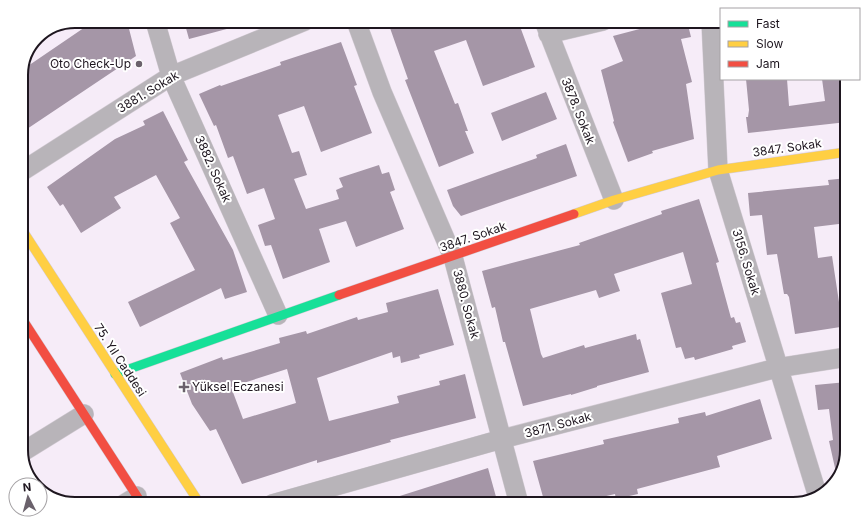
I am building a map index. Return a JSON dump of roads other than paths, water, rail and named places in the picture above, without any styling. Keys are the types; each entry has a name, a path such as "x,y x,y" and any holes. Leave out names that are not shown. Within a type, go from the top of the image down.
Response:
{"street":[{"name":"3882. Sokak","path":"157,28 171,76 278,315"},
{"name":"3881. Sokak","path":"28,168 171,76 288,28"},
{"name":"3880. Sokak","path":"359,28 382,92 453,257 517,497"},
{"name":"3878. Sokak","path":"546,28 614,200"},
{"name":"3156. Sokak","path":"711,28 718,170 777,368 816,491"},
{"name":"3847. Sokak","path":"115,374 278,315 453,257 614,200 718,170 840,153"},
{"name":"75. Yıl Caddesi","path":"28,239 195,497"},
{"path":"28,331 84,414 132,497"},
{"name":"3871. Sokak","path":"297,497 502,439 777,368 840,359"},
{"path":"28,449 84,414"}],"place":[{"name":"Oto Check-Up","path":"139,64"},
{"name":"Yüksel Eczanesi","path":"184,387"}]}
